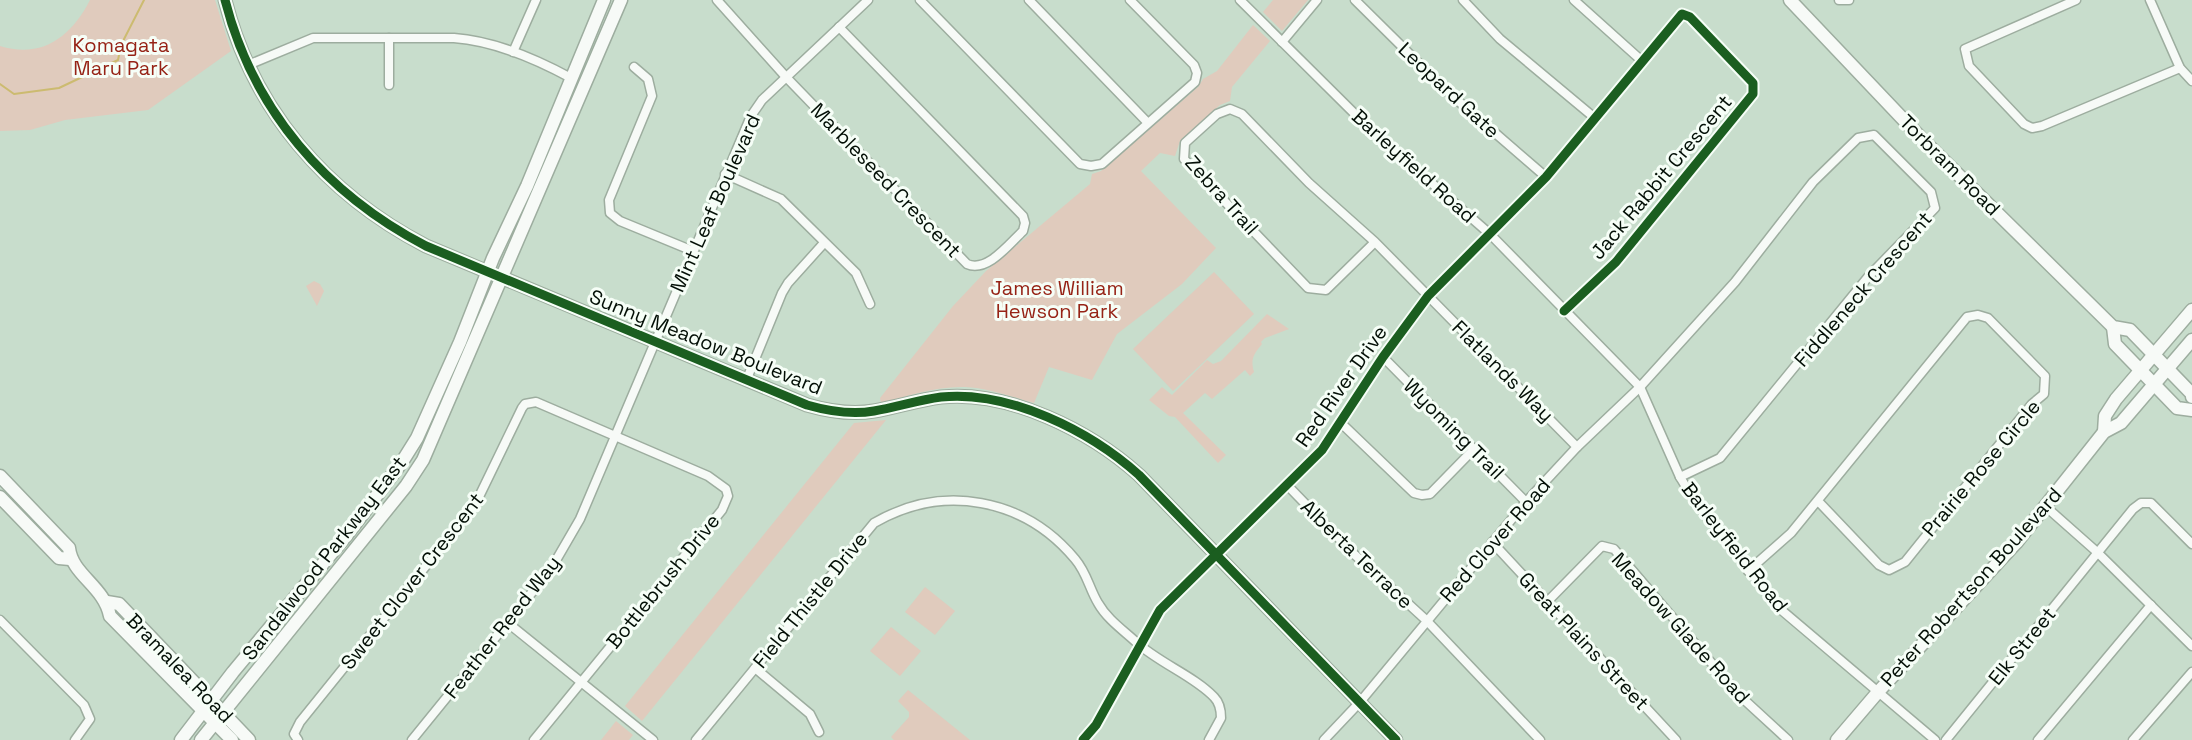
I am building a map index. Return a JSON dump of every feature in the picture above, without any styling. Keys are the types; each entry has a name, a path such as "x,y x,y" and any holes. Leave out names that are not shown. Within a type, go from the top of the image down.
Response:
{"main road":[{"name":"Sunny Meadow Boulevard","path":"225,0 248,65 266,101 288,133 340,190 378,220 487,272 796,402 830,410 867,412 932,399 962,396 993,401 1053,420 1083,433 1126,463 1396,740"},
{"name":"Sandalwood Parkway East","path":"181,740 211,700 346,536 402,462 429,411 487,272 527,186 604,0"},
{"name":"Sandalwood Parkway East","path":"201,740 406,486 423,460 621,0"},
{"name":"Torbram Road","path":"1790,0 1920,137 2113,327 2130,330 2192,397"},
{"name":"Peter Robertson Boulevard","path":"2104,432 2105,416 2192,310"},
{"name":"Torbram Road","path":"2113,327 2115,344 2177,408 2192,410"},
{"name":"Peter Robertson Boulevard","path":"1837,740 1878,692 2016,543 2104,432 2121,423 2192,340"},
{"name":"Bramalea Road","path":"0,477 69,548 70,559 107,602 110,616 203,711 218,717 249,740"},
{"name":"Bramalea Road","path":"0,497 59,558 70,559"},
{"name":"Bramalea Road","path":"107,602 119,604 211,700 232,740"}],"street":[{"path":"513,52 536,0"},
{"name":"Marbleseed Crescent","path":"717,0 786,77 967,264 975,268 984,266 1023,231 1025,223 1023,216 839,27"},
{"name":"Mint Leaf Boulevard","path":"654,342 751,116 786,77 868,0"},
{"path":"920,0 1080,164 1091,166 1102,164 1195,82 1197,73 1194,65 1130,0"},
{"path":"1029,0 1147,122"},
{"name":"Barleyfield Road","path":"1240,0 1371,130 1491,235 1640,387 1680,477 1694,500 1748,571 1779,608 1935,740"},
{"path":"1282,42 1317,0"},
{"name":"Leopard Gate","path":"1355,0 1449,93 1546,177"},
{"path":"1463,0 1500,39 1596,119"},
{"path":"1839,0 1849,0"},
{"path":"2076,0 1965,49 1969,66 2024,124 2032,128 2042,126 2180,68"},
{"path":"2150,0 2180,68 2192,81"},
{"path":"1577,1 1642,61"},
{"name":"Jack Rabbit Crescent","path":"1491,235 1546,177 1682,14 1690,17 1753,82 1753,94 1616,262 1564,311"},
{"path":"248,65 314,38 475,40 513,52 571,78"},
{"path":"389,38 389,85"},
{"path":"634,67 648,79 652,96 609,200 610,213 620,221 693,251"},
{"name":"Zebra Trail","path":"1375,242 1326,290 1308,288 1184,159 1185,143 1217,114 1230,109 1242,114 1308,183 1375,242 1428,296"},
{"name":"Fiddleneck Crescent","path":"1640,387 1735,282 1813,182 1858,138 1874,135 1932,192 1935,208 1868,277 1720,458 1680,477"},
{"path":"725,174 781,199 856,273 870,304"},
{"name":"Red River Drive","path":"1083,740 1096,725 1160,610 1322,450 1383,357 1428,296 1491,235"},
{"path":"746,381 773,311 788,283 824,243"},
{"name":"Flatlands Way","path":"1428,296 1577,447"},
{"name":"Prairie Rose Circle","path":"1748,571 1791,533 1967,317 1978,315 1988,318 2045,376 2044,394 2032,404 1908,555 1905,562 1897,568 1889,570 1879,565 1818,501"},
{"name":"Feather Reed Way","path":"412,740 551,569 580,519 654,342"},
{"name":"Wyoming Trail","path":"1383,357 1526,502"},
{"name":"Red Clover Road","path":"1324,740 1360,702 1526,502 1577,447 1640,387"},
{"name":"Sweet Clover Crescent","path":"298,740 294,734 300,722 475,505 525,405 536,402 616,435"},
{"path":"1341,423 1414,493 1422,495 1430,494 1474,449"},
{"name":"Bottlebrush Drive","path":"581,681 722,510 728,496 726,489 708,476 616,435"},
{"name":"Alberta Terrace","path":"1288,486 1355,555 1426,620 1540,740"},
{"name":"Field Thistle Drive","path":"696,740 874,523 890,514 931,502 956,499 987,504 1021,515 1060,542 1085,571 1104,613 1139,645 1215,698 1221,718 1209,740"},
{"name":"Elk Street","path":"1946,740 2133,509 2141,503 2151,503 2192,544"},
{"path":"2045,506 2097,552 2192,646"},
{"name":"Great Plains Street","path":"1492,542 1676,740"},
{"name":"Meadow Glade Road","path":"1548,601 1602,546 1614,549 1739,695 1788,740"},
{"path":"2038,740 2151,605"},
{"path":"0,620 84,705 89,713 88,724 75,740"},
{"path":"508,623 653,740"},
{"path":"755,668 810,714 819,732"},
{"path":"2133,740 2192,672"},
{"path":"534,740 581,681"}],"green space":[{"name":"Komagata Maru Park","path":"90,0 215,0 231,51 148,110 65,120 30,130 0,131 0,46 29,50 54,42 74,25"},
{"path":"1273,0 1308,0 1282,31 1263,12"},
{"name":"James William Hewson Park","path":"1253,25 1270,41 1232,87 1230,101 1220,105 1180,141 1175,156 1160,153 1141,171 1216,248 1182,284 1117,334 1092,380 1049,367 1034,403 991,391 954,387 881,403 880,398 953,306 986,271 1090,184 1092,174 1101,171 1198,87 1203,79 1217,71"},
{"path":"1214,272 1254,314 1173,391 1133,349"},
{"path":"314,281 320,284 324,291 317,306 306,286"},
{"path":"1267,314 1289,329 1265,338 1261,342 1253,360 1254,372 1250,376 1245,370 1212,399 1205,393 1183,413 1226,455 1218,463 1175,417 1169,416 1149,400 1162,387 1172,395 1207,360 1213,364 1221,361"},
{"path":"886,420 642,721 625,706 854,423"},
{"path":"925,587 955,611 935,635 905,612"},
{"path":"891,627 921,651 900,676 870,651"},
{"path":"908,690 970,740 894,740 891,737 909,717 909,712 898,701"},
{"path":"616,721 633,735 629,740 601,740"}],"waterway":[{"path":"0,84 14,94 59,88 118,60 121,45 144,0"}],"cycle path":[{"path":"225,0 254,78 298,145 356,201 390,225 426,246 807,405 832,411 857,413 941,397 967,397 994,400 1021,407 1073,429 1097,443 1139,475 1396,740"},
{"path":"1083,740 1096,725 1160,610 1322,450 1383,357 1428,296 1546,177 1682,14 1690,17 1753,83 1753,94 1616,262 1564,311"}]}
